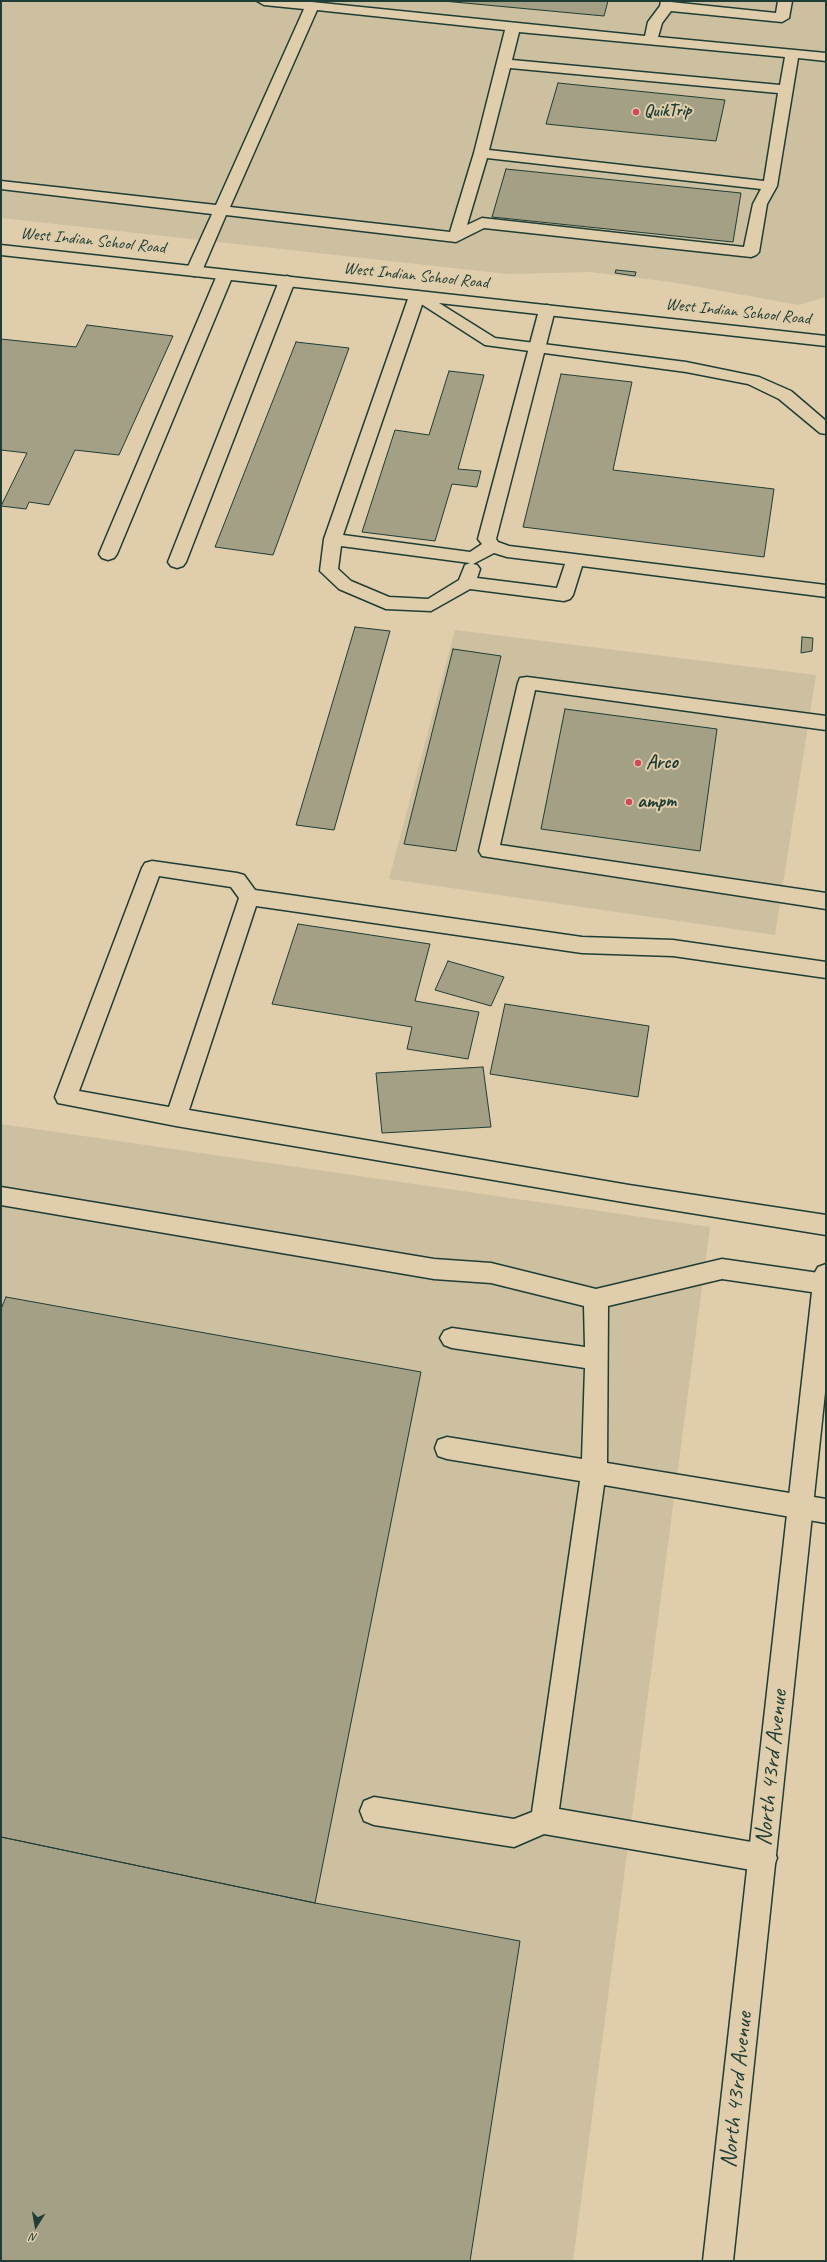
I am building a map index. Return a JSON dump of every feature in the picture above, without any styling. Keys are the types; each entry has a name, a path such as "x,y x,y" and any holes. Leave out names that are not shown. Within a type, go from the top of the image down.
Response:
{"main road":[{"path":"264,1 513,28 826,57"},
{"path":"651,40 654,22 667,4 782,18 786,1"},
{"path":"194,271 312,6"},
{"path":"456,237 481,153 513,28"},
{"path":"1,185 456,237 482,224 751,252 760,204 770,186 792,54"},
{"path":"504,63 786,90"},
{"path":"481,153 770,186"},
{"name":"West Indian School Road","path":"1,250 826,341"},
{"path":"108,554 225,275"},
{"path":"177,562 287,281"},
{"path":"576,560 564,595 467,583 431,605 386,603 344,585 329,571 333,539 418,296 491,342 686,367 753,380 786,395 826,429"},
{"path":"547,310 487,539 492,546 507,551 826,591"},
{"path":"333,539 474,558"},
{"path":"467,583 474,558 492,546"},
{"path":"826,723 527,683 489,851 826,901"},
{"path":"826,970 673,948 582,945 249,897 237,880 152,868 66,1097 629,1194 826,1225"},
{"path":"176,1117 249,897"},
{"path":"1,1196 434,1269 491,1273 596,1299 722,1269 825,1279"},
{"name":"North 43rd Avenue","path":"718,2261 825,1279"},
{"path":"544,1820 594,1472 597,1359 596,1299"},
{"path":"452,1338 597,1359"},
{"path":"447,1448 826,1511"},
{"path":"374,1811 514,1833 544,1820 763,1858"}],"shaded area":[{"path":"1,1 826,1 826,297 799,305 671,282 590,272 508,274 1,218"},
{"path":"455,630 816,675 775,935 389,879"},
{"path":"1,1124 710,1227 573,2261 1,2261"}],"building":[{"path":"443,1 608,1 604,16"},
{"name":"QuikTrip","path":"558,83 725,100 716,141 546,124"},
{"path":"506,169 741,193 733,242 492,217"},
{"path":"616,270 636,272 635,276 615,273"},
{"path":"87,325 173,336 119,455 75,450 49,505 29,502 26,509 1,506 27,453 1,450 1,339 76,347"},
{"path":"296,342 349,348 273,555 215,547"},
{"path":"449,371 484,375 458,469 481,471 477,487 452,484 435,541 362,532 395,430 429,435"},
{"path":"561,374 632,382 613,470 774,489 764,557 523,527"},
{"path":"355,627 390,631 334,830 296,825"},
{"path":"802,637 813,638 812,651 801,653"},
{"path":"453,649 501,656 456,851 404,844"},
{"path":"565,709 717,729 700,851 541,829"},
{"path":"298,924 430,944 415,1001 479,1012 468,1059 407,1049 412,1027 272,1004"},
{"path":"448,961 504,977 491,1006 435,990"},
{"path":"505,1004 649,1026 638,1097 490,1074"},
{"path":"483,1067 491,1127 382,1133 376,1073"},
{"path":"6,1297 421,1372 315,1903 1,1837 1,1309"},
{"path":"1,1837 315,1903 520,1941 470,2261 1,2261"}],"place":[{"name":"QuikTrip","path":"636,112"},
{"name":"Arco","path":"638,763"},
{"name":"ampm","path":"629,802"}]}
